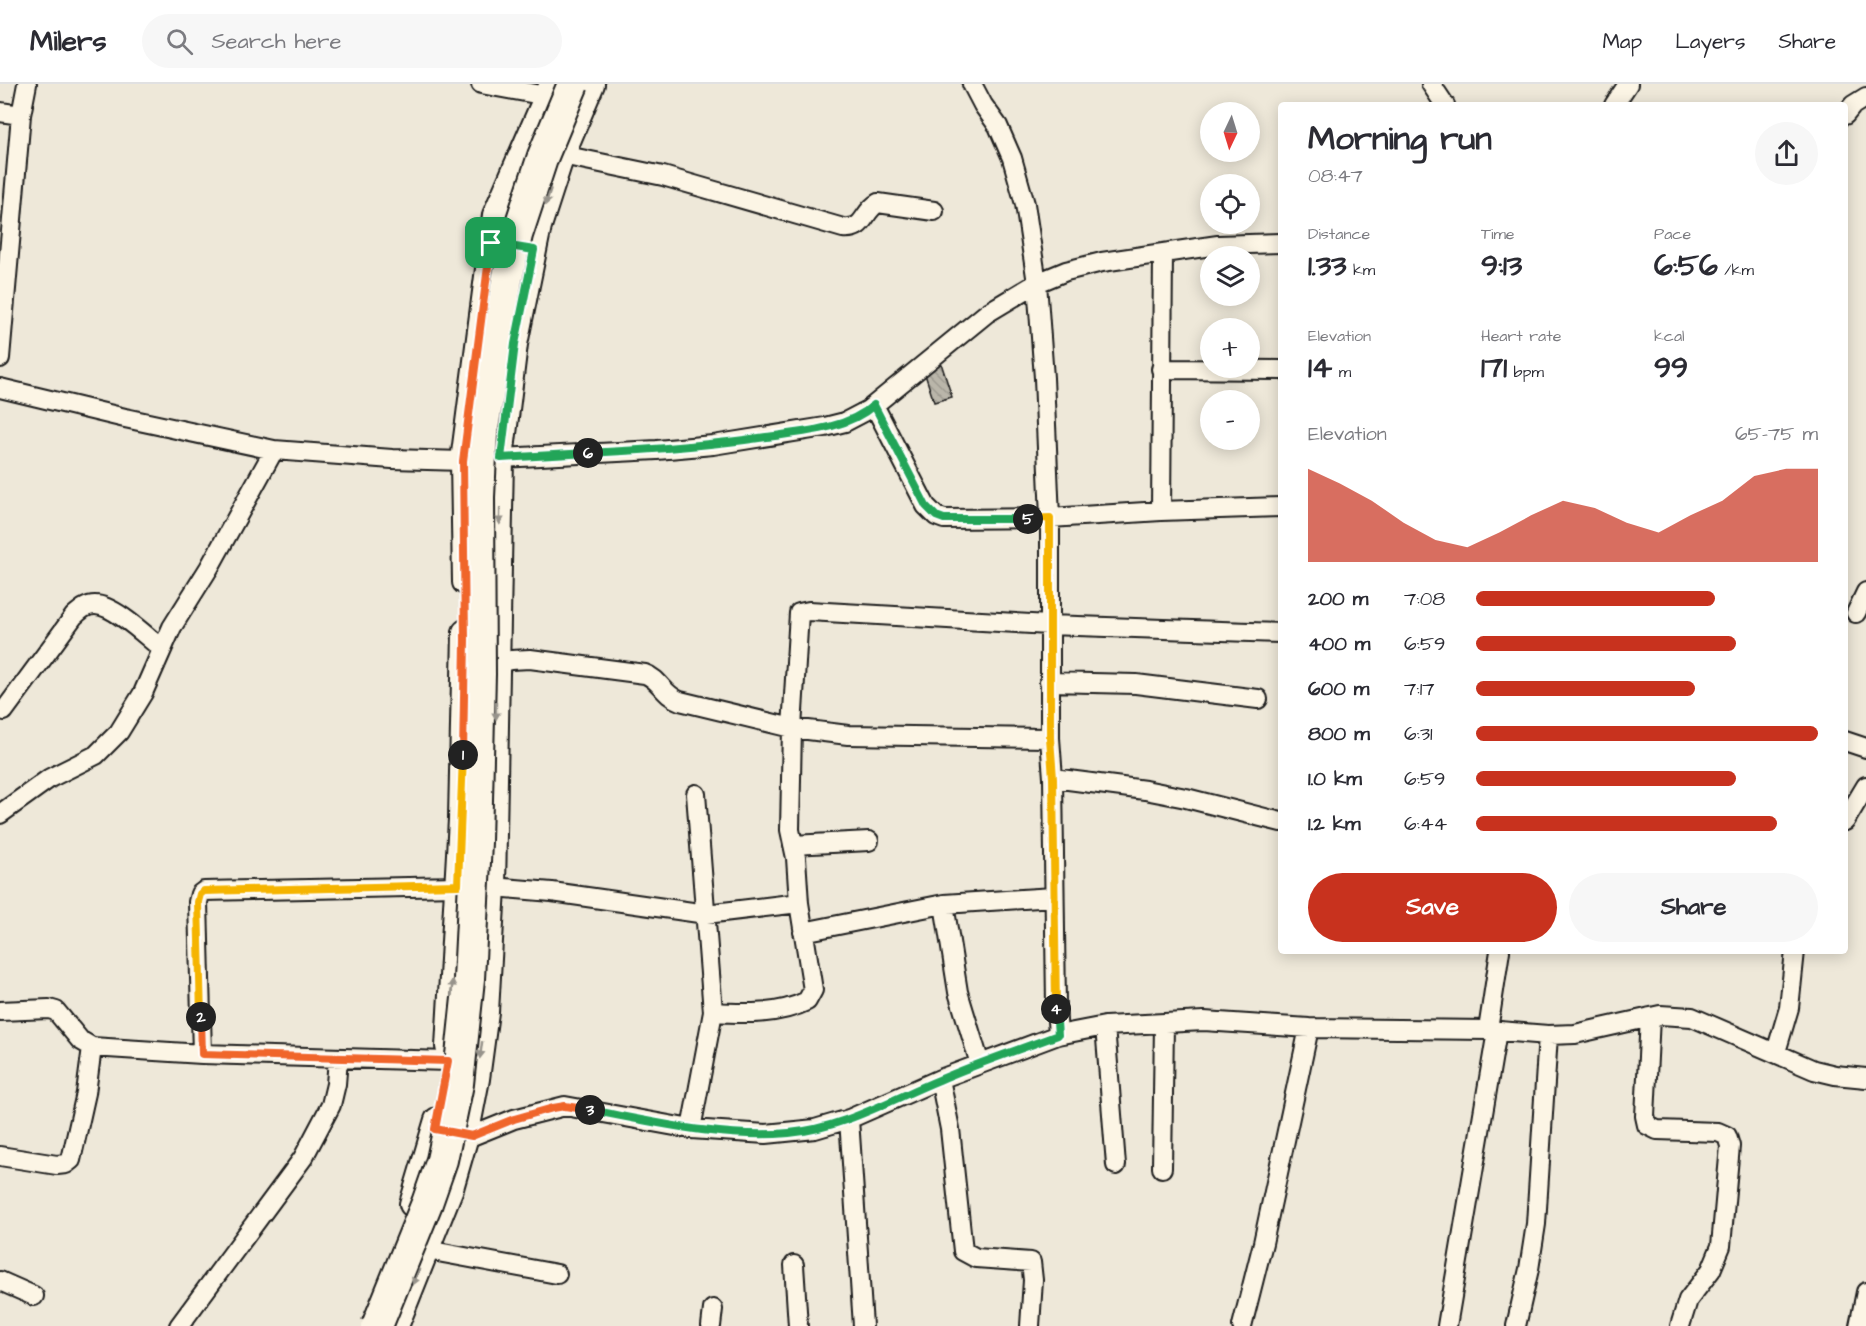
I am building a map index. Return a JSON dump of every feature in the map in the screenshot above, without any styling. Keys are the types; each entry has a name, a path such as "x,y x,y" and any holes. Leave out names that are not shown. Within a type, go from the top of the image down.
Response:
{"main road":[{"path":"377,1326 435,1181 458,1084 469,979 476,830 480,674 479,497 482,435 507,280 517,235 543,156 557,88"}],"street":[{"path":"0,357 21,115 27,84"},
{"path":"363,1326 400,1238 435,1129 448,1061 458,885 465,640 463,461 495,215 557,88 481,84"},
{"path":"396,1326 451,1188 466,1136 486,1012 493,887 501,458 515,344 539,226 562,155 592,84"},
{"path":"972,84 998,126 1012,158 1025,204 1037,283 1050,518 1049,681 1058,1035"},
{"path":"1616,102 1628,84"},
{"path":"1434,86 1443,102"},
{"path":"1848,111 1866,97"},
{"path":"0,112 21,115"},
{"path":"562,155 663,176 843,228 856,227 878,203 934,211"},
{"path":"491,243 534,250"},
{"path":"501,458 657,450 773,436 845,422 868,410 987,313 1037,283 1084,266 1218,245 1278,243"},
{"path":"1161,511 1163,253"},
{"path":"1161,369 1278,370"},
{"path":"0,388 274,450 392,459 463,461"},
{"path":"874,405 926,506 936,516 957,520 1050,518 1278,507"},
{"path":"0,814 50,778 96,755 118,732 143,693 178,615 209,568 274,450"},
{"path":"1856,612 1866,592"},
{"path":"4,711 75,616 86,606 98,605 109,608 162,648"},
{"path":"713,1012 766,1012 799,1005 811,996 813,985 799,903 790,806 799,613 1278,633"},
{"path":"497,663 530,659 645,674 654,679 667,695 680,701 792,728 848,735 1050,738"},
{"path":"1049,681 1136,684 1258,699"},
{"path":"1848,742 1866,748"},
{"path":"1053,778 1145,790 1204,802 1278,821"},
{"path":"1848,816 1866,786"},
{"path":"691,1129 713,1012 696,794"},
{"path":"793,844 869,841"},
{"path":"202,1054 198,902 200,894 204,891 458,885"},
{"path":"493,887 552,891 706,914 799,903"},
{"path":"803,932 944,904 1054,897"},
{"path":"944,904 951,960 958,992 980,1064"},
{"path":"1447,1326 1493,1031 1500,954"},
{"path":"1776,1052 1789,1008 1795,954"},
{"path":"0,1011 49,1009 56,1011 81,1040 92,1047 202,1054 448,1061"},
{"path":"435,1129 472,1136 514,1119 565,1106 691,1129 766,1134 789,1133 815,1129 849,1119 940,1079 1058,1035 1105,1026 1164,1023 1204,1022 1309,1028 1493,1031 1548,1035 1584,1032 1667,1015 1692,1017 1814,1070 1866,1078"},
{"path":"1650,1017 1645,1116 1647,1125 1657,1130 1718,1131 1727,1136 1730,1146 1721,1246 1711,1270 1688,1300 1680,1326"},
{"path":"1162,1168 1164,1023"},
{"path":"1105,1026 1116,1166"},
{"path":"1242,1326 1261,1254 1309,1028"},
{"path":"1516,1326 1536,1224 1548,1035"},
{"path":"0,1156 57,1165 66,1164 71,1160 86,1094 92,1047"},
{"path":"179,1326 303,1158 330,1105 336,1084 338,1059"},
{"path":"940,1079 950,1129 963,1251 976,1258 1031,1262 1034,1280 1030,1326"},
{"path":"849,1119 863,1326"},
{"path":"400,1238 427,1250 557,1274"},
{"path":"794,1265 798,1326"},
{"path":"0,1281 34,1296"},
{"path":"1859,1326 1866,1292"}],"building":[{"path":"941,363 952,397 934,402 923,368"}],"route":[{"path":"491,243 534,250 515,344 501,458 657,450 791,434 845,422 874,405 926,506 936,516 957,520 1050,518 1050,738 1053,778 1058,1035 940,1079 849,1119 815,1129 766,1134 691,1129 565,1106 514,1119 472,1136 466,1136 435,1129 448,1061 202,1054 198,902 200,894 204,891 458,885 465,640 463,461 491,243"}]}
